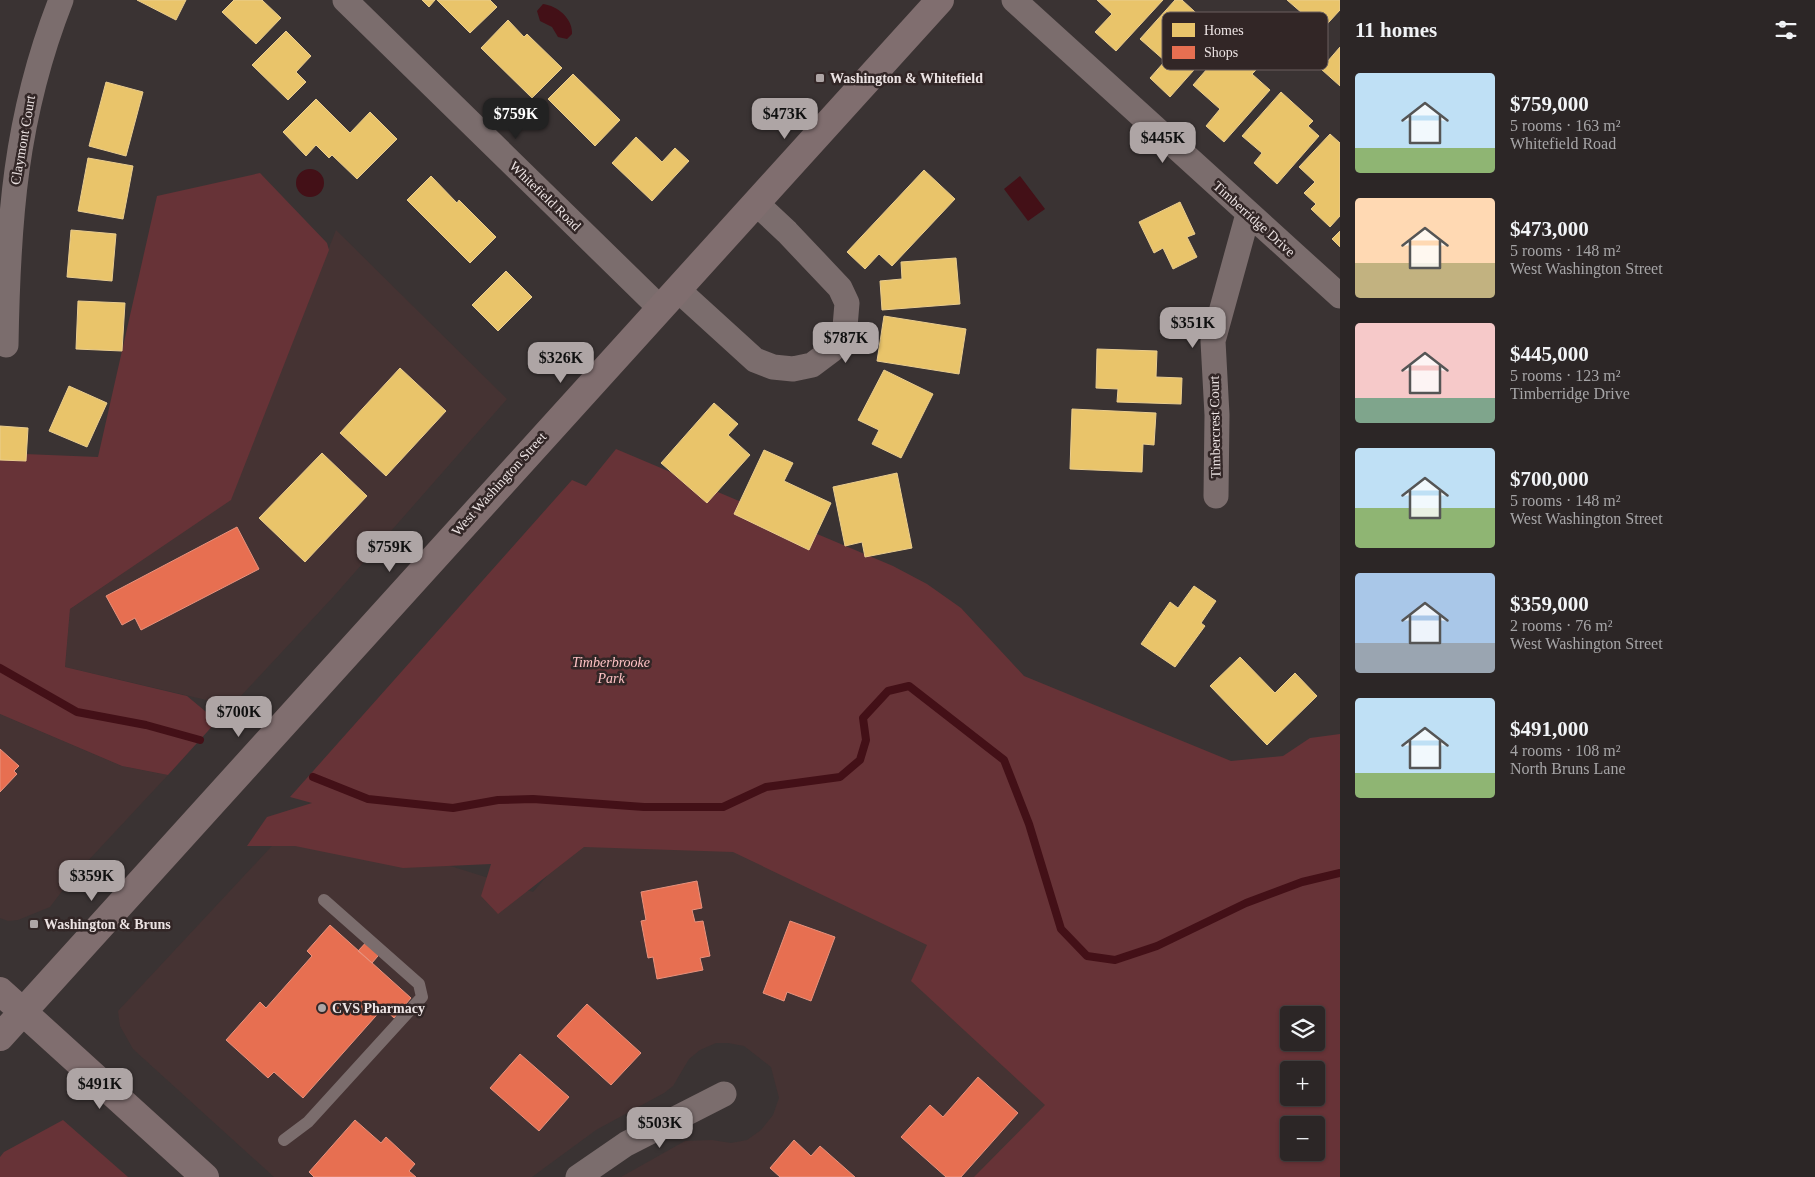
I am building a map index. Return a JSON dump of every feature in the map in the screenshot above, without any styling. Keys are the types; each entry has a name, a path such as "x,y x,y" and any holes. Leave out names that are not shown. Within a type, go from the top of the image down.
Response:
{"street":[{"name":"Claymont Court","path":"6,345 9,247 16,162 35,76 62,0"},
{"name":"Whitefield Road","path":"345,0 669,298 754,360 773,366 793,369 812,365 832,350 845,327 847,303 840,288 787,232 756,203"},
{"name":"West Washington Street","path":"0,1037 194,820 940,0"},
{"name":"Timberridge Drive","path":"1014,0 1340,296"},
{"name":"Timbercrest Court","path":"1216,496 1217,415 1213,341 1248,214"},
{"path":"0,991 205,1177"},
{"path":"578,1177 626,1144 724,1094"}],"lane":[{"path":"284,1140 308,1122 422,997 419,984 324,900"}],"shaded area":[{"path":"543,4 554,7 567,18 572,28 572,34 567,39 558,37 552,27 540,21 537,11"},
{"path":"310,169 320,173 324,183 320,193 310,197 300,193 296,183 300,173"},
{"path":"1020,176 1045,209 1028,221 1004,189"},
{"path":"336,230 507,399 334,596 241,696 215,702 65,667 70,609 231,499"},
{"path":"0,714 122,766 168,775 72,878 50,907 18,920 8,921 0,918"},
{"path":"298,818 533,892 577,842 724,843 953,941 1103,1071 1005,1177 621,1177 685,1141 712,1140 731,1143 747,1140 761,1130 773,1115 779,1098 771,1067 744,1046 716,1043 700,1050 689,1059 673,1086 664,1093 596,1130 532,1177 274,1177 133,1049 120,1026 118,1011"}],"green space":[{"path":"260,173 327,243 329,250 231,500 70,609 65,667 187,696 217,721 168,775 122,766 0,714 0,453 98,457 157,196"},
{"name":"Timberbrooke Park","path":"616,449 893,566 927,584 961,608 1024,676 1231,761 1283,756 1310,738 1340,734 1340,1177 974,1177 1045,1105 911,981 927,945 733,852 584,847 498,914 481,896 491,864 403,868 295,846 247,846 267,817 312,803 290,797 572,480 586,486"},
{"path":"63,1120 128,1177 0,1177 0,1157 4,1152"}],"building: Homes":[{"path":"137,0 186,0 176,20"},
{"path":"234,0 262,0 281,18 256,44 222,12"},
{"path":"422,0 435,0 429,7"},
{"path":"437,0 490,0 497,7 470,33"},
{"path":"1097,0 1163,0 1116,51 1095,32 1112,14"},
{"path":"1175,0 1182,0 1195,12 1164,12"},
{"path":"1287,0 1340,0 1340,10 1328,23 1328,12 1301,12"},
{"path":"1162,14 1162,58 1140,39"},
{"path":"508,20 524,37 527,34 562,68 532,98 481,48"},
{"path":"286,31 311,56 296,72 306,82 288,100 252,65"},
{"path":"1340,47 1340,86 1322,70 1328,70 1328,61"},
{"path":"1162,64 1162,70 1194,70 1170,97 1150,78"},
{"path":"1206,70 1256,70 1252,74 1270,90 1224,142 1206,126 1220,109 1193,85"},
{"path":"573,74 620,120 595,146 548,99"},
{"path":"106,82 143,92 126,156 89,146"},
{"path":"1281,92 1313,121 1308,126 1319,136 1277,184 1254,163 1262,153 1242,136"},
{"path":"316,99 350,133 370,112 397,139 357,179 332,155 329,158 316,145 306,156 283,132"},
{"path":"1330,134 1340,143 1340,216 1330,227 1311,209 1316,204 1304,193 1315,182 1299,167"},
{"path":"636,137 662,162 675,148 689,161 652,201 612,163"},
{"path":"88,158 133,166 123,219 78,211"},
{"path":"924,170 955,199 892,266 879,254 865,269 847,252"},
{"path":"431,176 457,203 459,200 496,237 470,263 407,200"},
{"path":"1180,202 1195,234 1187,237 1197,257 1173,269 1163,248 1154,253 1139,222"},
{"path":"71,230 116,234 112,281 67,277"},
{"path":"1340,231 1340,247 1332,239"},
{"path":"956,258 960,304 882,310 880,281 902,279 901,262"},
{"path":"506,271 532,297 498,331 472,305"},
{"path":"78,301 125,303 122,351 76,349"},
{"path":"884,316 966,329 959,374 877,361"},
{"path":"1097,349 1157,351 1156,377 1182,378 1181,404 1117,402 1118,389 1096,388"},
{"path":"400,368 446,411 386,476 340,433"},
{"path":"884,370 933,394 901,458 872,444 879,430 858,420"},
{"path":"69,386 107,403 87,447 49,431"},
{"path":"714,403 738,424 728,435 750,455 707,503 661,463"},
{"path":"1072,409 1156,413 1154,445 1143,444 1142,472 1070,469"},
{"path":"0,426 28,428 26,461 0,460"},
{"path":"764,450 793,463 784,481 831,503 809,550 734,514"},
{"path":"322,453 367,496 305,562 259,518"},
{"path":"897,473 912,548 865,557 862,542 845,546 833,487"},
{"path":"1194,586 1216,601 1201,623 1205,626 1175,667 1141,644 1170,602 1178,608"},
{"path":"1240,657 1275,693 1295,673 1317,696 1267,745 1210,686"}],"building: Shops":[{"path":"237,527 259,569 141,630 135,618 122,625 106,596"},
{"path":"0,749 19,766 14,771 17,774 0,792"},
{"path":"697,881 702,908 692,910 695,922 703,921 710,956 700,958 703,970 657,979 653,957 648,958 641,921 646,920 641,892"},
{"path":"790,921 835,937 811,1001 787,992 784,1001 763,993"},
{"path":"330,925 411,998 394,1018 383,1008 303,1098 274,1072 268,1078 226,1040 260,1002 266,1008 312,956 307,951"},
{"path":"370,938 383,950 372,963 358,951"},
{"path":"587,1004 641,1053 611,1085 557,1036"},
{"path":"520,1054 569,1097 539,1131 490,1088"},
{"path":"978,1077 1018,1113 961,1177 946,1177 901,1137 930,1105 943,1117"},
{"path":"355,1120 381,1143 386,1137 415,1164 409,1171 416,1177 314,1177 309,1172"},
{"path":"794,1140 811,1156 820,1146 855,1177 780,1177 770,1168"}],"waterway":[{"path":"0,668 77,712 146,725 200,740"},
{"path":"313,777 368,799 453,808 498,800 533,799 644,807 723,807 766,787 840,777 860,760 866,740 863,718 888,691 909,686 1004,760 1029,824 1061,929 1087,956 1115,960 1157,946 1246,903 1302,882 1340,873"}],"place":[{"name":"Washington & Whitefield","path":"820,78"},
{"name":"Washington & Bruns","path":"34,924"},
{"name":"CVS Pharmacy","path":"322,1008"}]}
